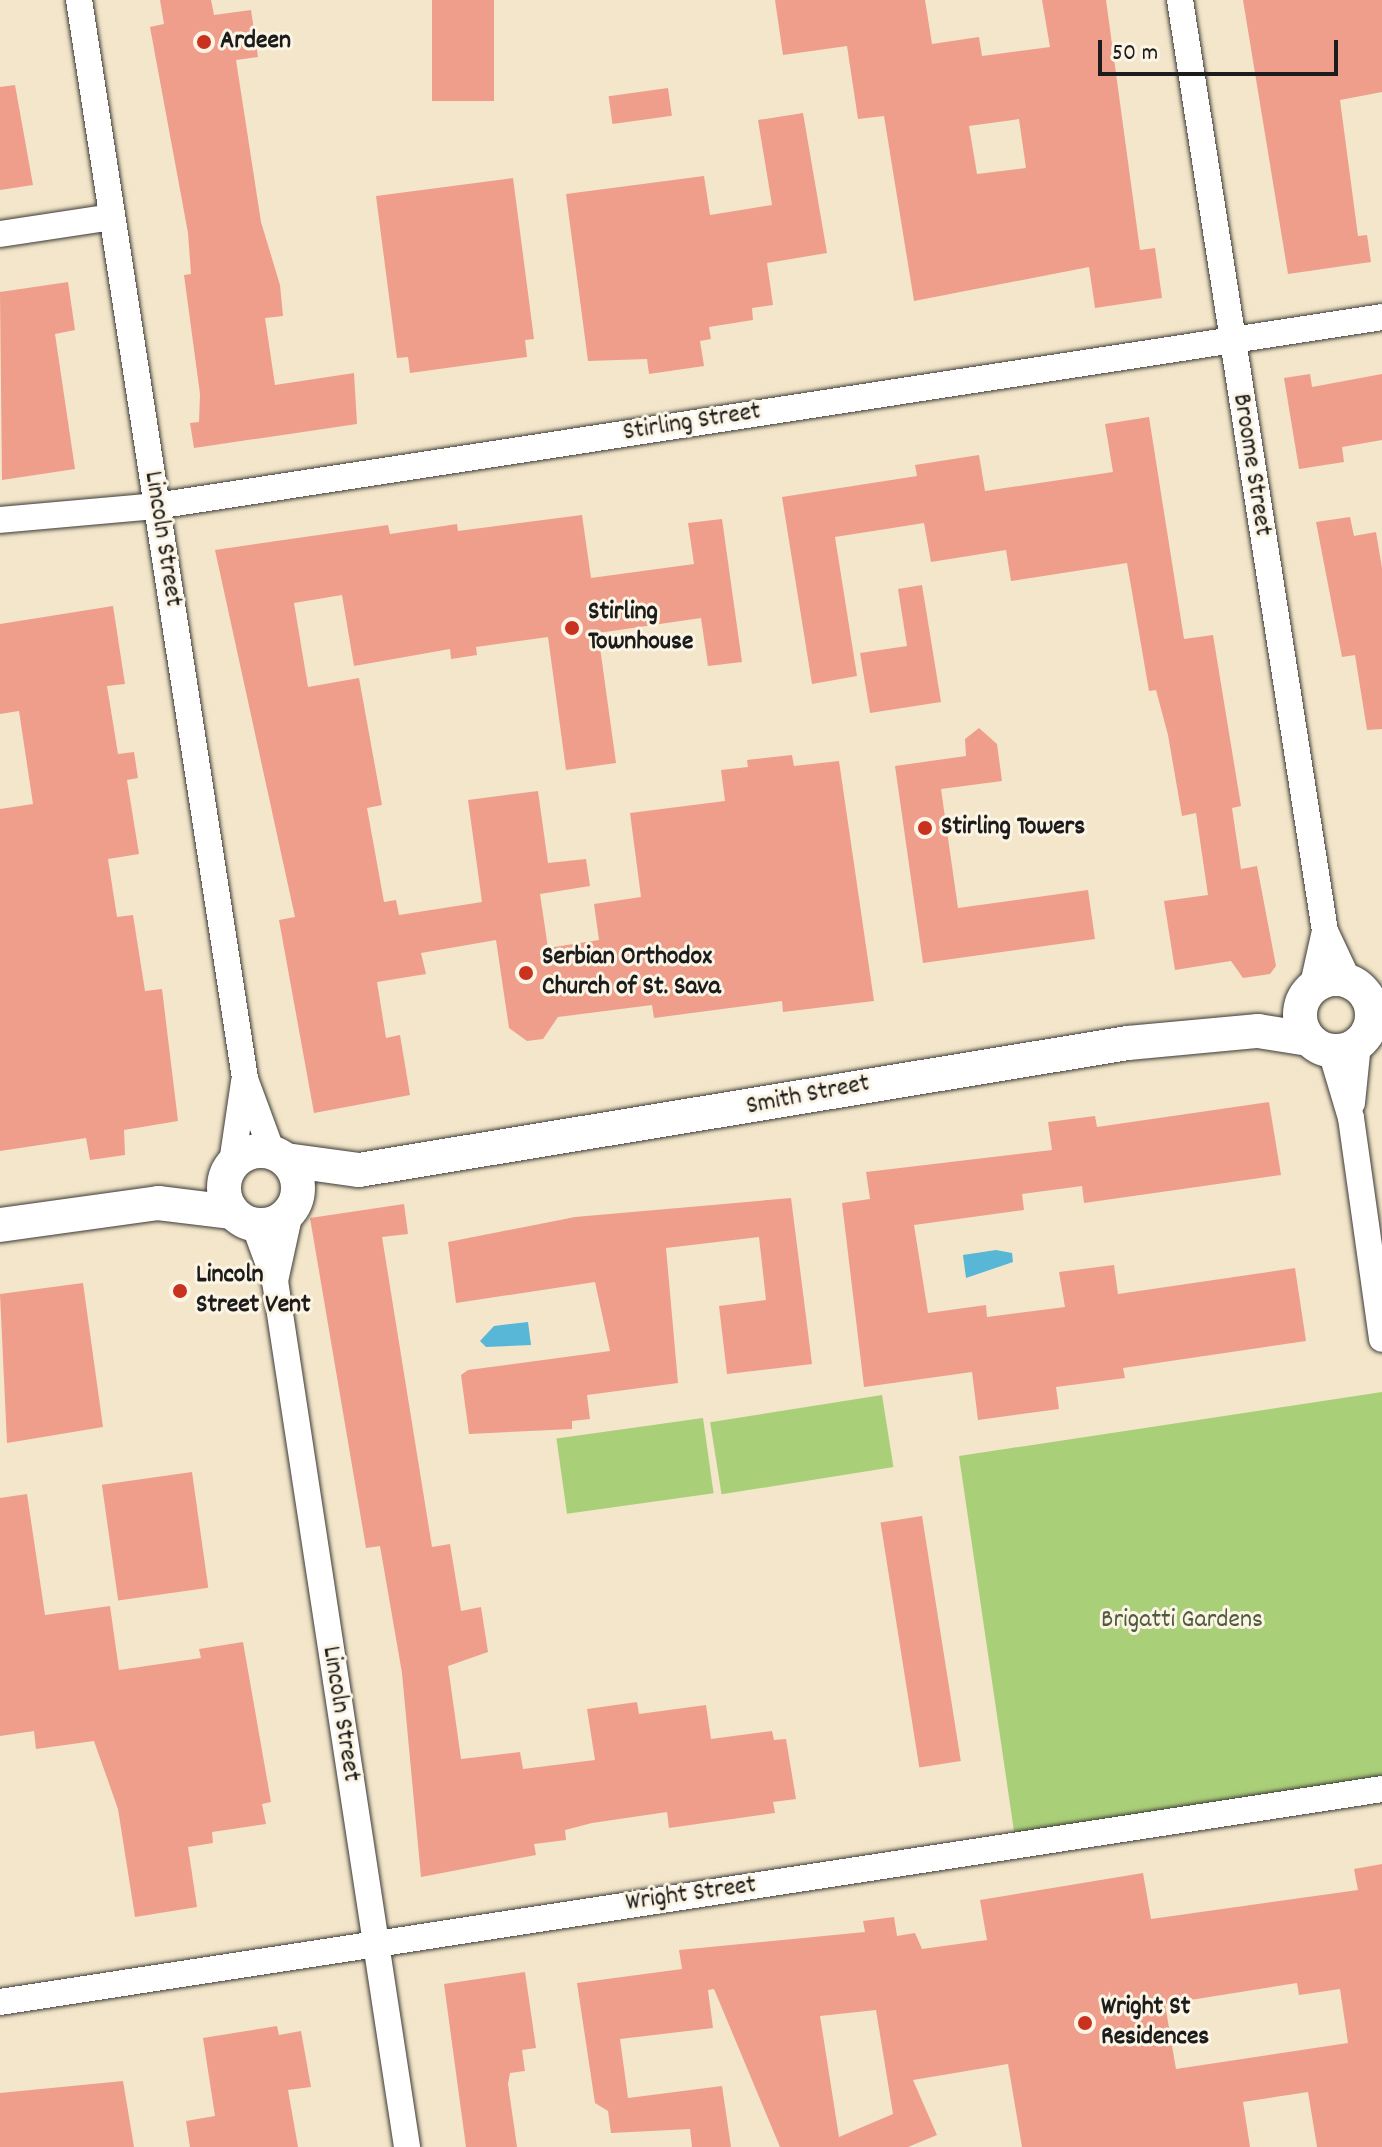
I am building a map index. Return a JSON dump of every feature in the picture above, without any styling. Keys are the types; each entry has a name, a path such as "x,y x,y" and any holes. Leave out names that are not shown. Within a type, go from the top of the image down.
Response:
{"street":[{"name":"Lincoln Street","path":"79,0 245,1079 279,1156"},
{"name":"Broome Street","path":"1180,0 1325,931 1346,1016 1351,1118 1382,1339"},
{"path":"0,234 112,217"},
{"name":"Stirling Street","path":"0,520 156,506 1382,317"},
{"name":"Broome Street","path":"1325,931 1346,1016"},
{"name":"Smith Street","path":"279,1156 359,1170 947,1071 1258,1031 1346,1016"},
{"name":"Lincoln Street","path":"230,1166 245,1079"},
{"path":"0,1225 158,1203 243,1218 291,1209 298,1183 279,1156 230,1166 158,1203"},
{"path":"230,1166 224,1195 243,1218"},
{"name":"Smith Street","path":"291,1209 359,1170"},
{"name":"Lincoln Street","path":"275,1281 291,1209"},
{"name":"Lincoln Street","path":"243,1218 275,1281 407,2147"},
{"name":"Wright Street","path":"0,2002 1382,1789"}],"green space":[{"name":"Brigatti Gardens","path":"1382,1392 1382,1789 1016,1845 959,1456"},
{"path":"882,1395 893,1467 722,1494 710,1422"},
{"path":"703,1418 714,1493 567,1514 556,1439"}],"water":[{"path":"996,1250 1012,1253 1013,1262 966,1278 963,1255"},
{"path":"528,1322 531,1345 486,1347 480,1341 494,1326"}],"building":[{"path":"160,0 211,0 214,15 251,10 258,57 236,60 261,222 280,285 283,316 265,318 275,385 354,373 357,424 194,448 190,423 199,422 200,394 184,275 191,274 188,233 150,27 164,24"},
{"path":"432,0 494,0 494,101 432,101"},
{"path":"775,0 925,0 932,44 979,37 982,56 1050,47 1042,0 1106,0 1140,250 1155,248 1162,298 1095,308 1089,267 914,301 884,116 858,119 847,46 783,55","holes":["1019,119 1026,168 977,174 969,126"]},
{"path":"1243,0 1382,0 1382,92 1340,100 1358,236 1367,235 1371,262 1288,274"},
{"path":"15,85 33,185 0,190 0,87"},
{"path":"668,88 672,116 612,124 609,96"},
{"path":"803,113 827,253 767,263 773,305 752,308 753,320 709,327 711,339 700,341 704,366 649,374 647,359 588,361 566,194 704,176 710,215 772,205 758,120"},
{"path":"513,178 534,339 525,340 527,357 410,373 408,357 397,358 376,196"},
{"path":"68,282 75,330 55,334 75,469 2,480 0,292"},
{"path":"1310,374 1312,387 1382,374 1382,440 1342,447 1344,462 1299,469 1284,378"},
{"path":"1149,417 1184,639 1213,635 1241,806 1232,808 1241,869 1257,866 1276,966 1270,974 1243,978 1231,961 1175,970 1164,901 1208,895 1196,813 1182,816 1168,735 1156,690 1149,691 1127,563 1011,581 1006,550 931,562 924,523 835,537 857,676 812,684 782,497 917,476 915,465 979,455 985,491 1113,472 1105,424"},
{"path":"582,515 591,578 694,564 688,523 722,519 742,662 708,666 701,618 598,633 616,763 566,770 548,637 476,647 477,655 451,659 450,649 354,666 342,595 294,603 308,687 359,678 382,805 367,808 384,902 396,900 399,915 482,902 468,800 538,791 548,863 586,859 590,886 540,894 548,948 599,940 594,904 641,897 630,813 725,801 721,770 748,767 747,760 792,755 794,766 839,761 874,1001 783,1012 782,1001 654,1018 652,1005 558,1017 543,1039 527,1041 509,1028 496,940 421,953 426,974 377,982 386,1038 400,1035 410,1095 314,1113 279,920 295,917 215,550 388,525 390,534 457,524 458,531"},
{"path":"1350,517 1354,536 1376,532 1382,568 1382,729 1367,730 1355,655 1342,657 1316,522"},
{"path":"922,585 941,702 870,713 860,653 907,646 898,589"},
{"path":"113,606 125,684 107,686 118,754 134,752 138,778 127,780 139,854 108,859 117,917 133,915 145,991 162,989 178,1121 124,1130 125,1155 90,1160 86,1138 0,1151 0,809 33,804 19,711 0,714 0,624"},
{"name":"Stirling Towers","path":"979,728 997,744 1002,781 941,789 958,908 1088,890 1095,939 923,963 895,766 966,756 965,739"},
{"path":"1269,1102 1281,1175 1084,1203 1082,1186 1022,1194 1024,1210 914,1225 928,1313 986,1305 987,1317 1065,1307 1059,1272 1114,1265 1118,1294 1295,1268 1306,1341 1123,1368 1125,1378 1056,1387 1059,1409 978,1420 972,1372 864,1387 842,1203 870,1199 866,1172 1052,1150 1048,1122 1095,1116 1097,1127"},
{"path":"791,1198 812,1364 727,1374 719,1306 766,1300 759,1237 666,1248 678,1383 587,1395 590,1419 572,1421 572,1429 469,1434 461,1375 468,1370 610,1351 595,1282 456,1303 448,1242 575,1217"},
{"path":"404,1204 408,1234 382,1237 432,1547 450,1544 461,1611 481,1607 488,1652 448,1666 461,1759 520,1752 523,1769 595,1760 587,1709 637,1702 639,1714 706,1705 711,1739 772,1731 774,1740 786,1739 796,1799 773,1802 775,1813 669,1828 667,1812 592,1823 565,1830 566,1840 534,1844 536,1855 421,1877 402,1673 380,1546 366,1548 310,1218"},
{"path":"83,1283 103,1427 7,1443 0,1294"},
{"path":"192,1472 208,1588 118,1601 102,1485"},
{"path":"27,1494 45,1615 110,1606 119,1670 201,1658 199,1649 243,1642 271,1802 262,1804 266,1824 212,1832 213,1843 188,1847 197,1907 135,1917 118,1809 94,1741 36,1749 34,1731 0,1736 0,1498"},
{"path":"922,1516 961,1761 919,1768 881,1523"},
{"path":"1382,1864 1382,2147 1317,2147 1308,2092 1243,2102 1250,2147 1022,2147 1008,2064 913,2080 937,2135 908,2147 780,2147 714,1989 708,1990 713,2028 620,2039 628,2098 722,2086 731,2147 692,2147 690,2129 611,2133 608,2111 595,2103 577,1983 682,1969 679,1950 865,1932 863,1921 894,1917 897,1936 915,1933 922,1949 987,1940 980,1900 1143,1873 1151,1919 1358,1890 1354,1869","holes":["1297,1983 1299,1995 1340,1989 1348,2043 1176,2069 1165,2004","876,2010 893,2114 839,2137 820,2016"]},
{"path":"525,1972 536,2048 522,2050 525,2071 510,2073 508,2084 517,2147 466,2147 444,1984"},
{"path":"277,2026 279,2035 301,2031 311,2087 288,2090 298,2147 190,2147 186,2121 215,2116 203,2038"},
{"path":"123,2081 134,2147 0,2147 0,2093"}],"place":[{"name":"Ardeen","path":"204,42"},
{"name":"Stirling Townhouse","path":"572,628"},
{"name":"Stirling Towers","path":"925,828"},
{"name":"Serbian Orthodox Church of St. Sava","path":"526,973"},
{"name":"Lincoln Street Vent","path":"180,1291"},
{"name":"Wright St Residences","path":"1085,2023"}]}
